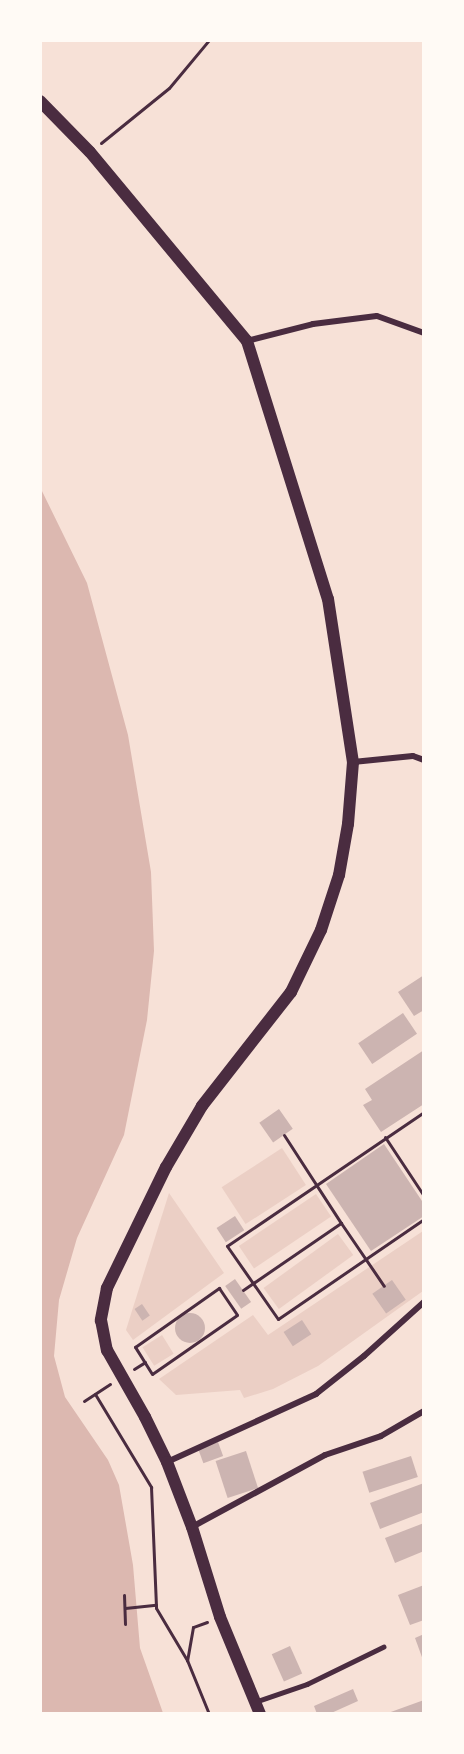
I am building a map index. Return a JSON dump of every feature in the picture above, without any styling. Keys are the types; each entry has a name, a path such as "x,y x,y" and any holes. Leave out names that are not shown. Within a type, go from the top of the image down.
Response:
{"main road":[{"path":"40,101 90,152 247,341 328,599 353,762 348,824 339,875 321,930 291,992 202,1106 166,1167 107,1288 101,1320 106,1350 145,1417 167,1462 192,1527 220,1617 258,1708"}],"street":[{"path":"247,341 313,324 377,316 423,333"},
{"path":"353,762 413,756 423,760"},
{"path":"167,1462 316,1394 364,1356 423,1302"},
{"path":"192,1527 325,1455 381,1436 423,1410"}],"lane":[{"path":"258,1708 383,1647"}],"path":[{"path":"90,152 169,88 208,40"},
{"path":"423,1112 315,1184 228,1246 278,1319 423,1219"},
{"path":"284,1135 384,1286"},
{"path":"385,1137 423,1196"},
{"path":"243,1290 341,1223"},
{"path":"219,1288 228,1301 237,1315 152,1374 135,1347 219,1288"},
{"path":"228,1301 233,1297"},
{"path":"84,1401 122,1378"},
{"path":"95,1394 151,1487 156,1605 187,1660 209,1713"},
{"path":"124,1595 125,1623"},
{"path":"125,1608 156,1605"},
{"path":"187,1660 193,1627 220,1617"}],"shaded area":[{"path":"40,487 87,583 128,735 151,872 154,951 147,1020 124,1135 77,1238 59,1300 54,1356 65,1397 108,1460 119,1485 133,1565 140,1648 163,1713 41,1713"},
{"path":"282,1148 306,1185 246,1224 222,1187"},
{"path":"169,1193 224,1273 133,1340 126,1330"},
{"path":"316,1194 331,1216 254,1268 239,1246"},
{"path":"423,1231 423,1291 318,1366 273,1389 244,1398 240,1390 176,1395 159,1379 253,1315 268,1335"},
{"path":"338,1234 353,1255 279,1309 264,1288"},
{"path":"162,1335 174,1354 154,1366 142,1347"}],"building":[{"path":"424,975 424,1010 414,1016 398,992"},
{"path":"403,1013 417,1034 372,1064 358,1043"},
{"path":"424,1050 424,1104 381,1132 363,1105 372,1100 365,1089"},
{"path":"279,1109 293,1129 273,1142 259,1123"},
{"path":"384,1144 424,1204 424,1216 371,1251 326,1184"},
{"path":"235,1216 244,1230 226,1242 217,1228"},
{"path":"235,1279 251,1302 241,1309 225,1286"},
{"path":"392,1280 406,1300 386,1313 372,1294"},
{"path":"142,1304 150,1316 142,1321 135,1309"},
{"path":"190,1313 201,1317 205,1328 201,1339 190,1343 179,1339 175,1328 179,1317"},
{"path":"302,1320 311,1334 293,1346 284,1332"},
{"path":"218,1442 223,1456 203,1463 198,1449"},
{"path":"246,1451 258,1488 228,1498 216,1461"},
{"path":"411,1456 418,1477 369,1493 362,1472"},
{"path":"424,1483 424,1512 380,1529 370,1503"},
{"path":"424,1523 424,1551 395,1563 385,1538"},
{"path":"424,1585 424,1620 410,1625 398,1595"},
{"path":"424,1634 424,1660 423,1660 415,1638"},
{"path":"290,1646 302,1673 284,1682 272,1654"},
{"path":"353,1689 358,1701 329,1714 317,1714 314,1706"},
{"path":"424,1700 424,1714 388,1714 388,1713"}]}
